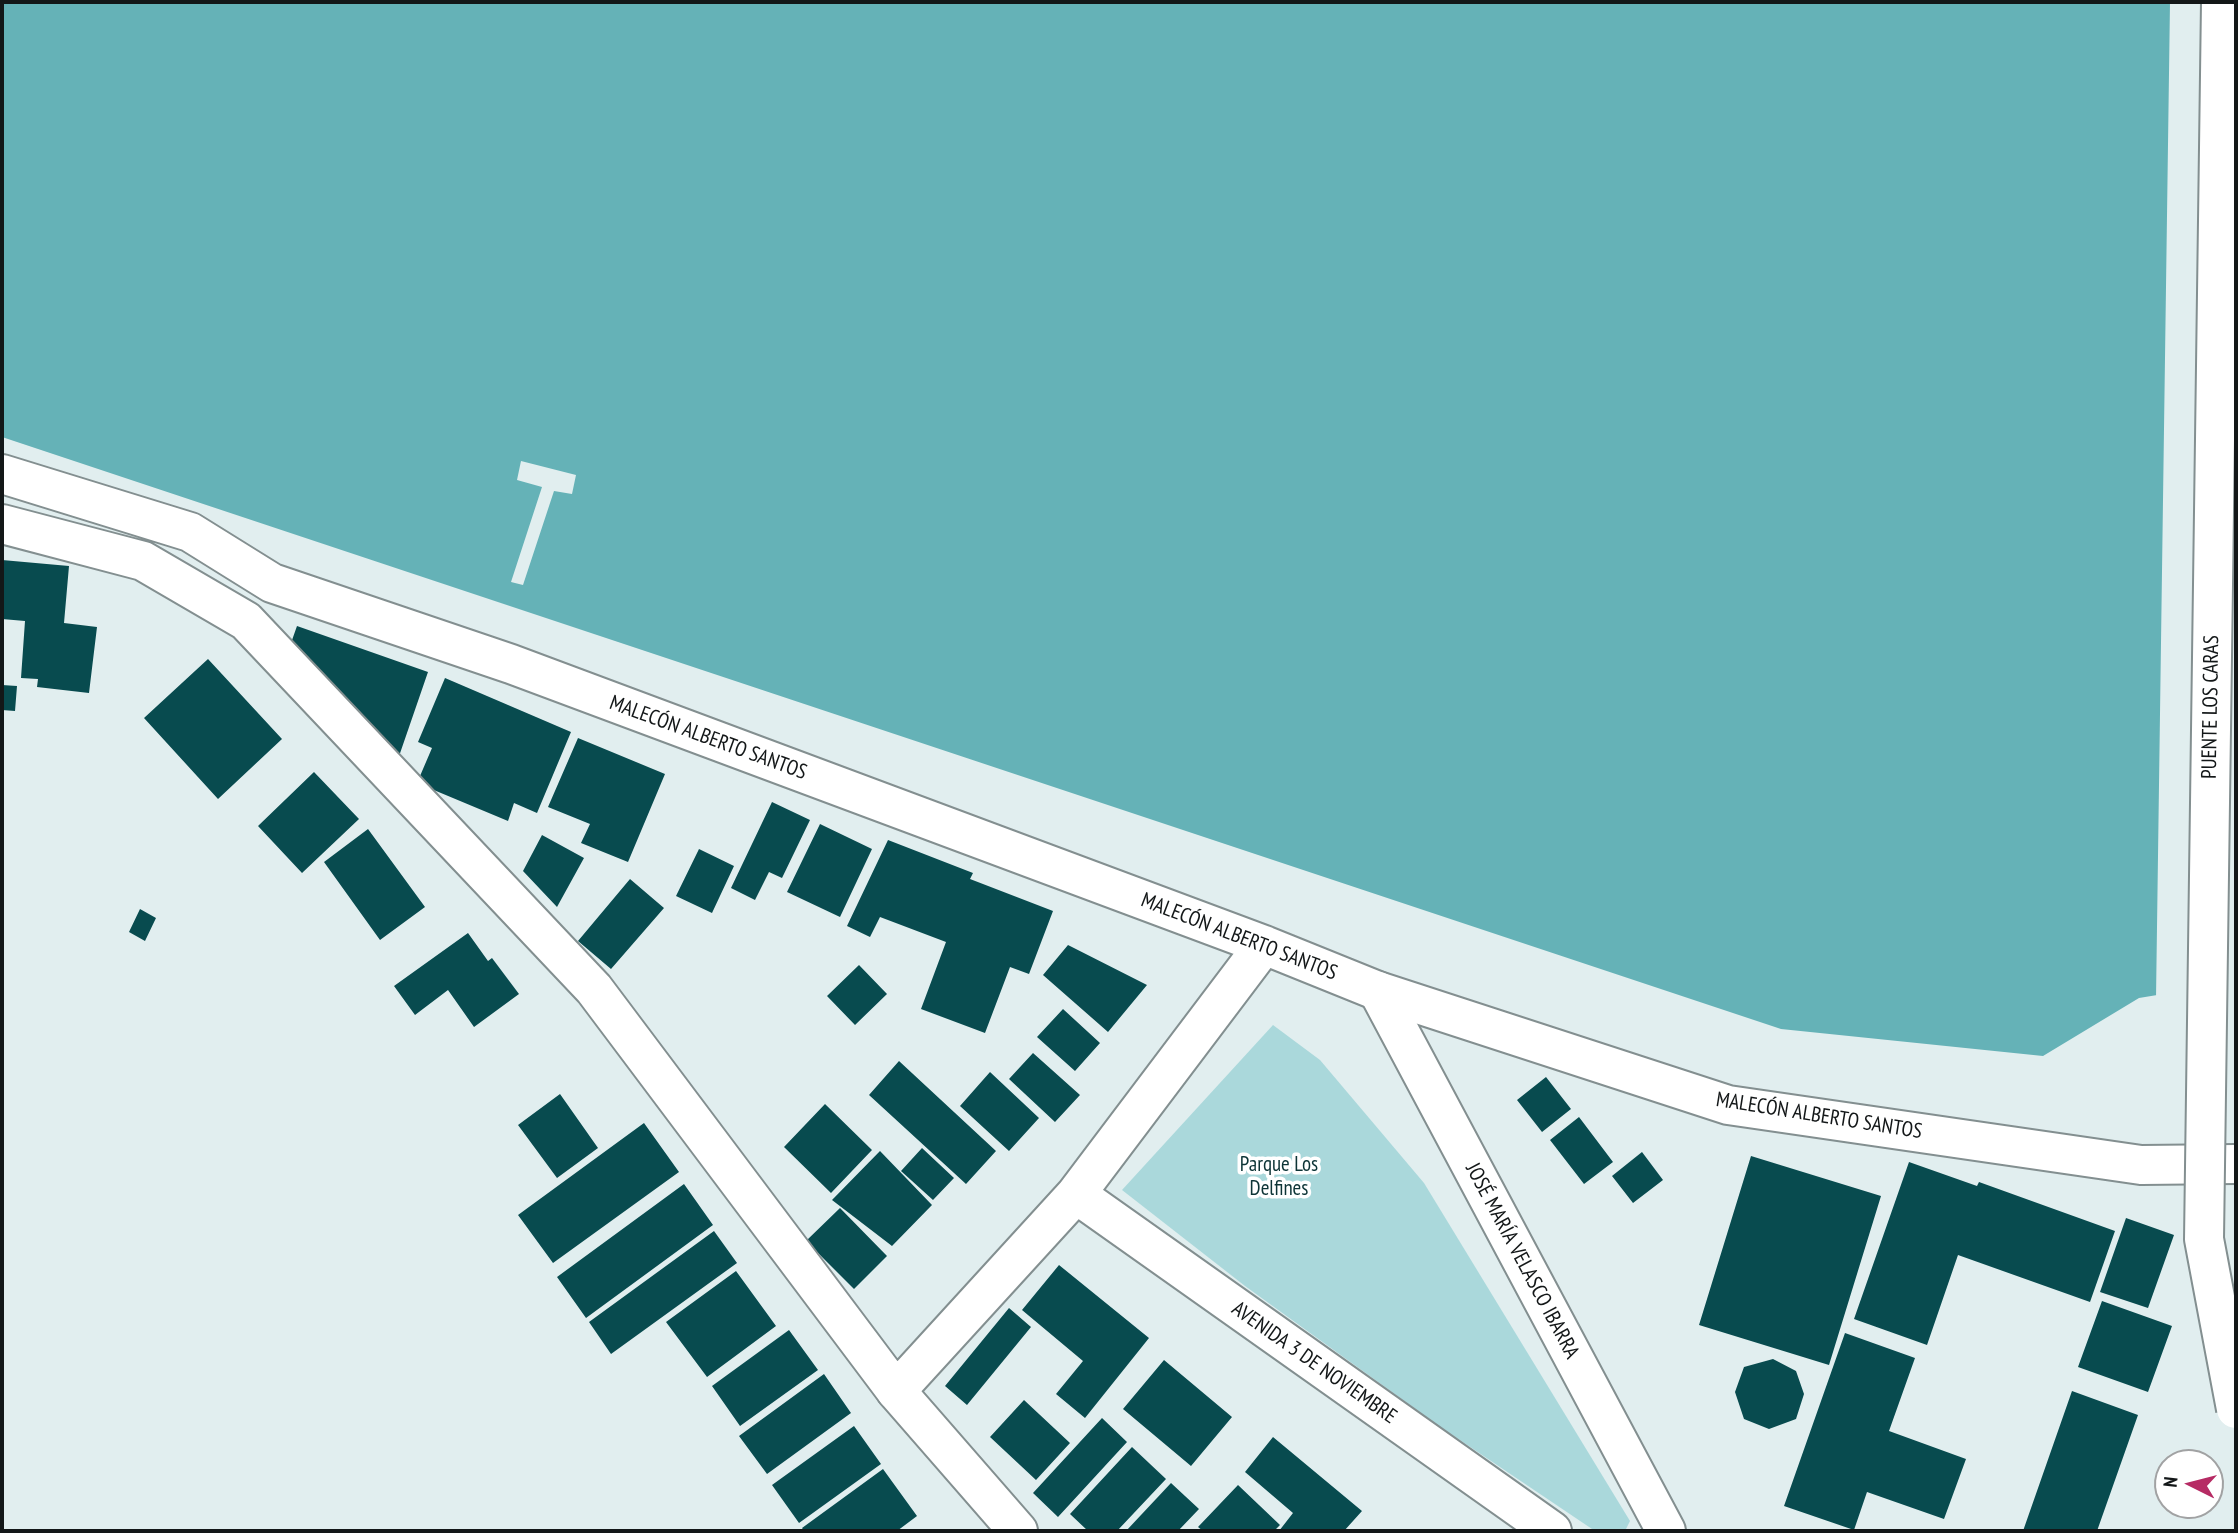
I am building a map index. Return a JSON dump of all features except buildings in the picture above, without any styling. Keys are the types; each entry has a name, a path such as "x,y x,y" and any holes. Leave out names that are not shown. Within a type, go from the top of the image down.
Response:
{"main road":[{"name":"PUENTE LOS CARAS","path":"2221,2 2204,1239 2236,1409"},
{"name":"MALECÓN ALBERTO SANTOS","path":"2,474 190,532 272,583 524,669 1264,945 1378,991 1728,1105 2141,1165 2236,1164"},
{"path":"2,524 143,561 246,621 594,989 896,1391 1018,1531"},
{"path":"246,621 272,583"},
{"path":"896,1391 1076,1194 1264,945"},
{"name":"JOSÉ MARÍA VELASCO IBARRA","path":"1378,991 1666,1531"},
{"name":"AVENIDA 3 DE NOVIEMBRE","path":"1076,1194 1552,1531"}],"green space":[{"name":"Parque Los Delfines","path":"1273,1025 1320,1060 1424,1183 1630,1521 1625,1531 1595,1531 1439,1426 1245,1286 1122,1190"}],"shaded area":[{"path":"2,2 2236,2 2236,982 2139,998 2043,1056 1781,1029 2,437"}],"pier":[{"path":"2170,2 2236,2 2236,985 2156,998"},
{"path":"521,461 576,475 572,494 554,491 523,585 511,582 542,487 517,480"}]}
